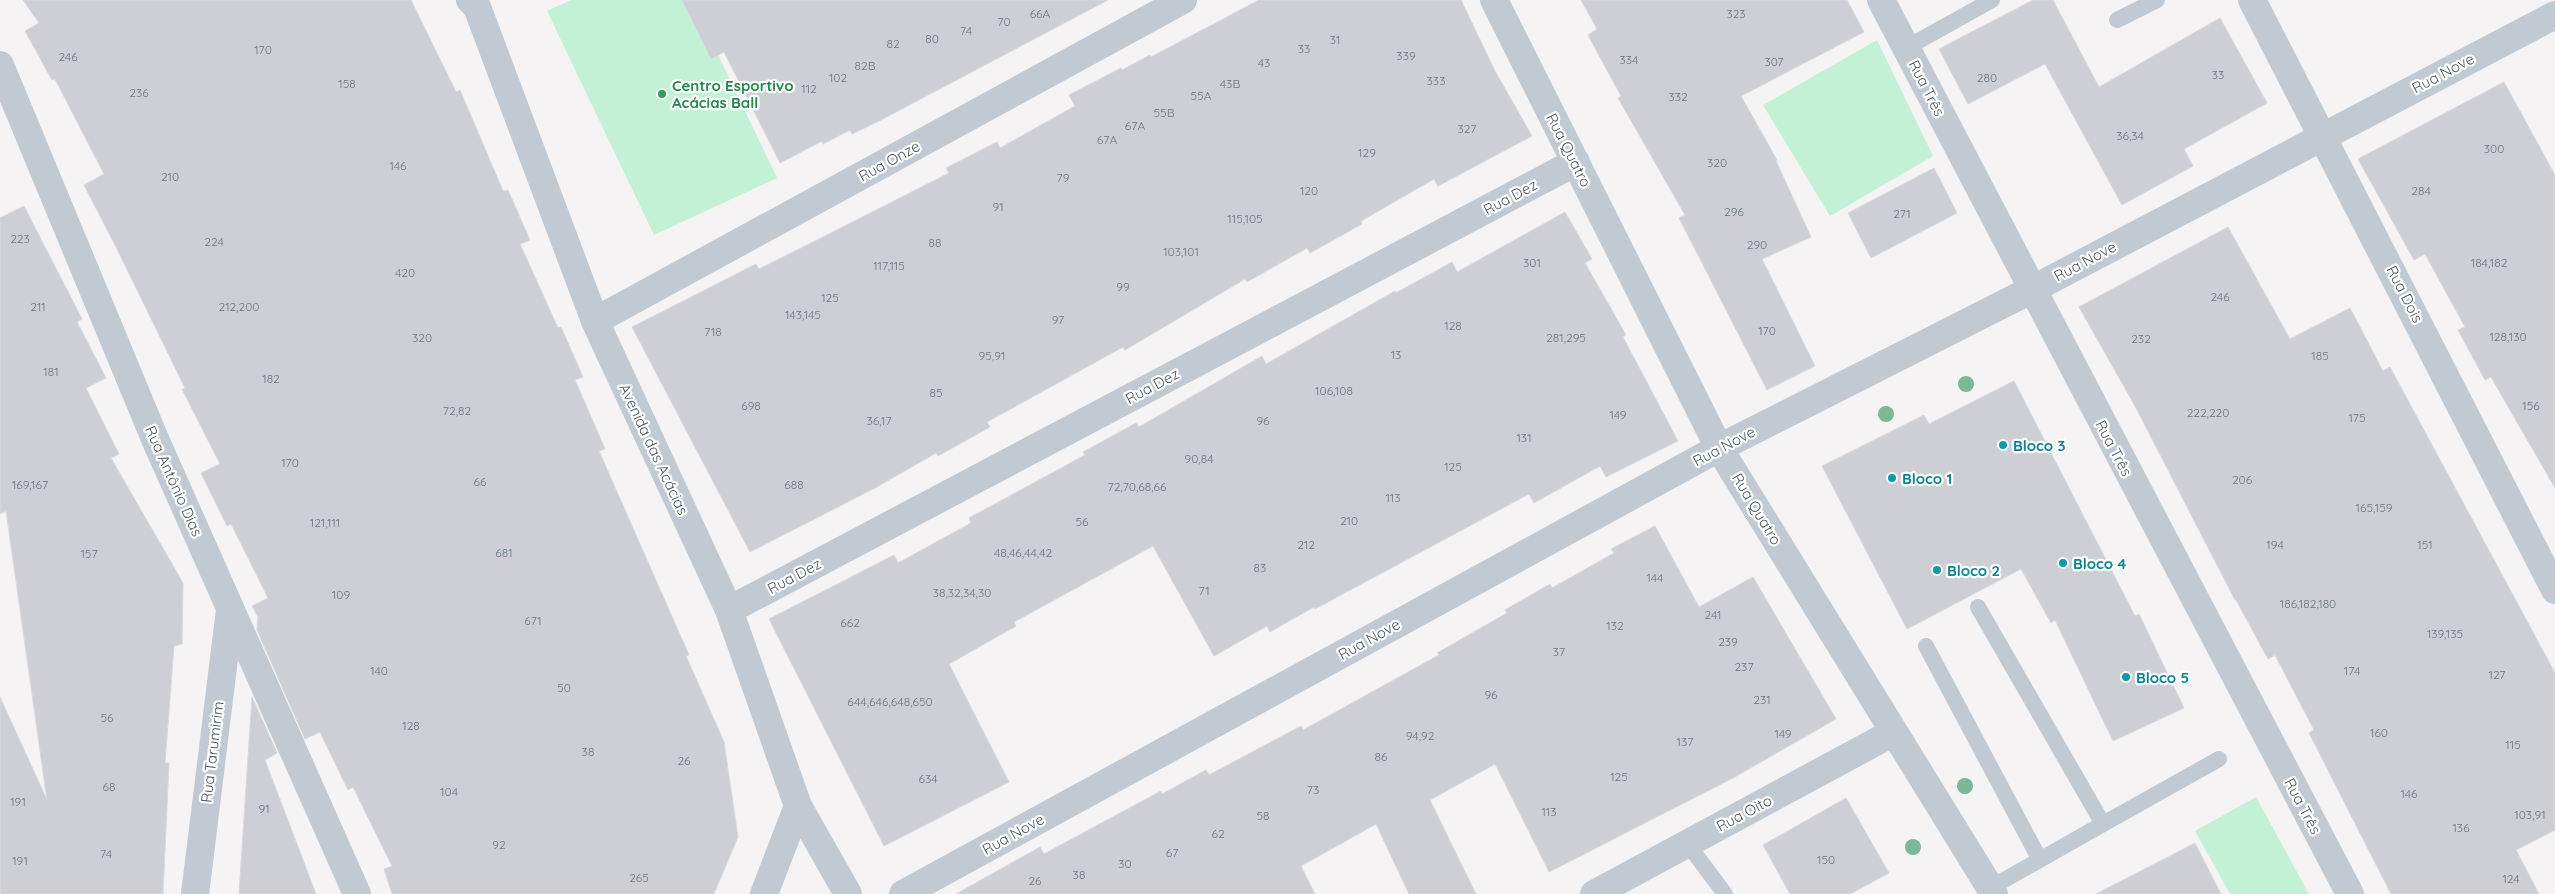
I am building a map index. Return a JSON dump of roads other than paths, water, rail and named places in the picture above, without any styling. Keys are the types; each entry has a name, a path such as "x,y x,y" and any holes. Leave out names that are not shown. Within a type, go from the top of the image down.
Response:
{"street":[{"name":"Rua Onze","path":"595,321 1184,0"},
{"name":"Rua Quatro","path":"1494,0 1719,448 1992,891"},
{"name":"Rua Três","path":"1881,0 2031,290 2350,894"},
{"name":"Rua Dois","path":"2252,0 2324,135 2555,590"},
{"name":"Avenida das Acácias","path":"479,2 595,321 729,610 798,806 848,894"},
{"name":"Rua Nove","path":"903,894 1719,448 2031,290 2555,14"},
{"name":"Rua Antônio Dias","path":"0,65 155,439 357,894"},
{"name":"Rua Dez","path":"729,610 1576,162"},
{"name":"Rua Tarumirim","path":"195,894 230,610"},
{"name":"Rua Oito","path":"1594,894 1894,732"},
{"path":"764,894 798,806"}],"lane":[{"path":"1906,48 1992,0"},
{"path":"2117,20 2157,0"},
{"path":"1978,607 2103,824"},
{"path":"1926,646 2040,860"},
{"path":"1992,891 2040,860 2219,759"},
{"path":"1687,843 1725,894"}],"place":[{"name":"Centro Esportivo Acácias Ball","path":"662,94"},
{"name":"Bloco 3","path":"2003,445"},
{"name":"Bloco 1","path":"1892,478"},
{"name":"Bloco 4","path":"2063,563"},
{"name":"Bloco 2","path":"1937,570"},
{"name":"Bloco 5","path":"2126,677"}]}
